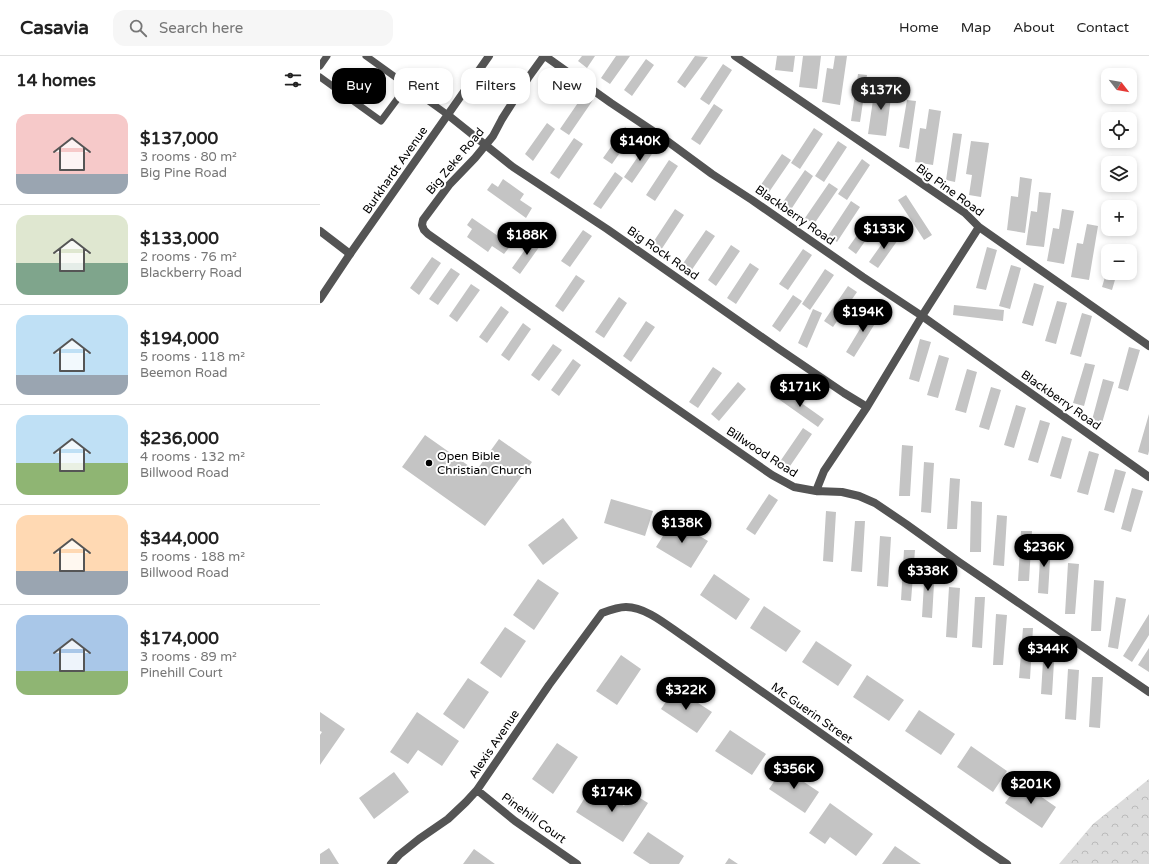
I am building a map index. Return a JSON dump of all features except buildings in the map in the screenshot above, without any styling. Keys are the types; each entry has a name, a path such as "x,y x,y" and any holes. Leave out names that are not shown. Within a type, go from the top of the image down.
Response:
{"street":[{"name":"Burkhardt Avenue","path":"320,299 489,56"},
{"name":"Big Zeke Road","path":"423,220 449,185 493,136 528,78 544,56"},
{"name":"Blackberry Road","path":"544,56 863,278 922,316 1149,477"},
{"name":"Big Pine Road","path":"735,56 965,213 979,227 1149,346"},
{"name":"Big Rock Road","path":"448,115 485,146 513,166 607,229 779,349 844,393 867,406"},
{"name":"Billwood Road","path":"423,220 422,225 428,234 772,475 794,487 816,491 842,492 859,496 875,503 1149,692"},
{"path":"816,491 824,471 867,406 979,227"},
{"path":"320,231 350,254"},
{"name":"Mc Guerin Street","path":"598,619 602,613 614,608 626,607 638,609 648,613 686,638 1007,864"},
{"name":"Alexis Avenue","path":"391,864 399,855 419,839 448,819 477,790 549,685 598,619"},
{"name":"Pinehill Court","path":"477,790 515,821 577,864"}],"lane":[{"path":"320,66 327,56"},
{"path":"366,56 394,76"},
{"path":"320,77 381,121 394,104"},
{"path":"432,104 448,115"}],"green space":[{"path":"1149,779 1149,864 1059,864 1093,824"}],"place":[{"name":"Open Bible Christian Church","path":"429,463"}]}
